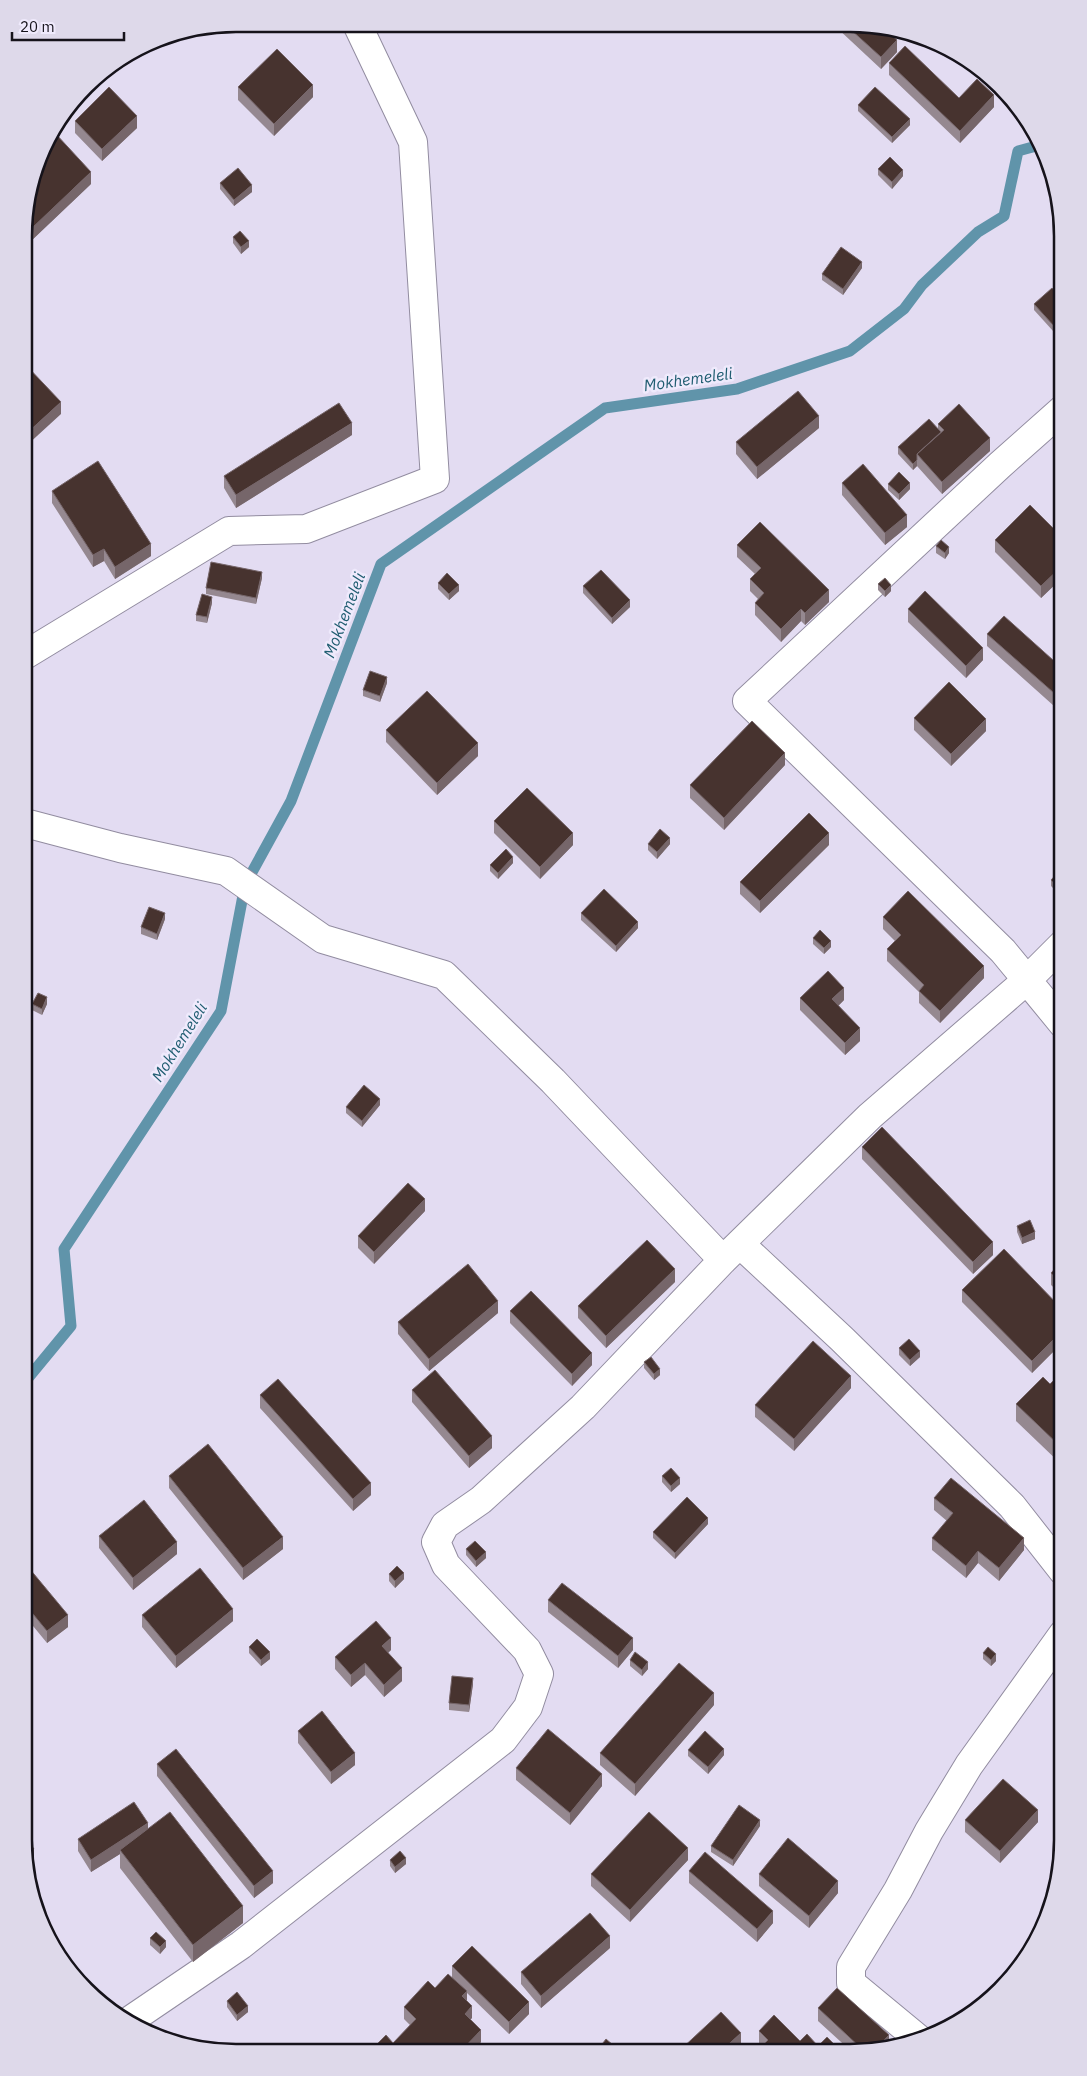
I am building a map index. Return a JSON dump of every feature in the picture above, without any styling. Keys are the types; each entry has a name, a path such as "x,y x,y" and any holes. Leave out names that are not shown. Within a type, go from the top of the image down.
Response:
{"street":[{"path":"32,651 228,530 306,529 435,479 413,142 361,32"},
{"path":"1054,417 747,701 1003,951 1054,1013"},
{"path":"32,825 226,871 324,939 444,975 731,1252 842,1338 1012,1506 1054,1560"},
{"path":"136,2016 241,1945 503,1740 528,1707 539,1674 527,1650 446,1564 436,1542 445,1525 481,1500 583,1407 731,1252 870,1116 1027,980 1054,953"},
{"path":"913,2034 851,1983 851,1966 898,1890 929,1831 969,1765 1054,1647"}],"building":[{"path":"854,32 890,36 897,40 881,57"},
{"path":"905,46 959,98 977,79 994,95 960,131 889,63"},
{"path":"277,49 313,85 274,124 238,87"},
{"path":"109,87 137,116 102,149 75,121"},
{"path":"875,87 910,119 892,137 858,105"},
{"path":"59,137 91,172 33,227 39,184"},
{"path":"890,157 903,170 892,182 878,169"},
{"path":"238,168 252,185 234,200 220,183"},
{"path":"240,231 249,241 241,247 233,237"},
{"path":"841,247 862,262 843,289 822,274"},
{"path":"1052,288 1054,290 1054,326 1034,304"},
{"path":"32,371 61,402 32,429"},
{"path":"798,391 819,416 757,467 736,442"},
{"path":"339,403 352,423 236,495 224,476"},
{"path":"959,404 990,438 942,482 917,454 944,430 938,424"},
{"path":"929,419 941,432 917,454 917,460 913,464 898,447"},
{"path":"98,461 151,544 115,567 104,549 93,555 52,491"},
{"path":"863,464 907,515 885,533 842,483"},
{"path":"899,472 910,483 899,494 888,484"},
{"path":"1030,505 1054,529 1054,574 1041,586 995,540"},
{"path":"760,522 829,590 805,613 801,609 781,629 755,603 764,593 750,579 761,568 737,545"},
{"path":"941,540 949,547 945,553 936,546"},
{"path":"211,562 262,572 256,598 206,588"},
{"path":"601,570 630,600 612,618 583,586"},
{"path":"447,573 459,585 449,594 438,583"},
{"path":"885,578 891,585 885,591 878,584"},
{"path":"925,591 983,648 966,666 908,609"},
{"path":"202,594 212,597 207,617 196,615"},
{"path":"1004,616 1054,661 1054,693 987,634"},
{"path":"370,671 387,677 380,696 363,690"},
{"path":"949,682 986,719 951,754 914,718"},
{"path":"427,691 478,743 437,783 386,730"},
{"path":"752,721 785,753 724,818 690,785"},
{"path":"527,788 573,833 540,867 494,821"},
{"path":"809,813 829,833 760,901 740,882"},
{"path":"660,829 670,838 657,852 648,844"},
{"path":"506,849 513,857 498,873 490,865"},
{"path":"604,889 638,922 616,946 581,913"},
{"path":"908,891 984,966 940,1011 919,991 924,985 887,949 901,935 883,917"},
{"path":"149,907 165,913 157,934 141,927"},
{"path":"820,930 831,941 824,948 813,938"},
{"path":"828,971 844,988 832,999 860,1028 845,1043 800,998"},
{"path":"38,993 47,997 42,1009 32,1004"},
{"path":"364,1085 380,1099 362,1121 346,1107"},
{"path":"882,1127 993,1242 973,1262 862,1147"},
{"path":"408,1183 425,1199 374,1252 358,1236"},
{"path":"1030,1220 1035,1232 1022,1238 1017,1226"},
{"path":"647,1240 675,1269 606,1336 578,1306"},
{"path":"1004,1249 1054,1301 1054,1339 1032,1361 962,1290"},
{"path":"468,1264 498,1301 429,1359 398,1322"},
{"path":"531,1291 592,1353 572,1374 510,1311"},
{"path":"909,1339 920,1351 910,1360 899,1348"},
{"path":"813,1341 851,1376 794,1439 755,1405"},
{"path":"651,1357 660,1369 654,1374 644,1362"},
{"path":"435,1370 492,1436 469,1456 412,1390"},
{"path":"1043,1377 1050,1384 1054,1380 1054,1440 1016,1404"},
{"path":"278,1379 371,1483 353,1499 260,1395"},
{"path":"208,1444 283,1537 243,1568 169,1476"},
{"path":"671,1468 680,1478 671,1486 662,1476"},
{"path":"951,1478 1024,1538 999,1568 978,1551 966,1566 932,1538 953,1513 934,1498"},
{"path":"687,1497 708,1518 675,1553 653,1532"},
{"path":"144,1500 177,1542 133,1578 99,1536"},
{"path":"475,1541 486,1552 476,1561 466,1549"},
{"path":"397,1566 404,1573 395,1581 389,1574"},
{"path":"200,1568 233,1609 176,1656 142,1615"},
{"path":"32,1572 68,1615 47,1631 32,1613"},
{"path":"562,1583 633,1638 618,1656 548,1600"},
{"path":"376,1621 391,1638 382,1646 402,1668 384,1685 365,1663 351,1675 335,1657"},
{"path":"257,1639 270,1652 261,1660 249,1647"},
{"path":"988,1647 996,1654 991,1660 983,1653"},
{"path":"635,1652 648,1662 642,1670 630,1660"},
{"path":"679,1663 714,1693 635,1784 600,1753"},
{"path":"452,1676 473,1678 469,1705 449,1703"},
{"path":"322,1711 355,1753 331,1772 298,1731"},
{"path":"548,1729 602,1774 570,1813 516,1768"},
{"path":"705,1731 724,1749 708,1767 688,1750"},
{"path":"176,1749 273,1871 254,1886 157,1764"},
{"path":"1003,1779 1038,1810 1000,1851 965,1820"},
{"path":"134,1802 148,1823 91,1860 78,1839"},
{"path":"739,1805 760,1820 733,1860 711,1846"},
{"path":"170,1812 243,1906 193,1945 120,1850"},
{"path":"649,1812 688,1848 630,1910 591,1874"},
{"path":"788,1838 838,1881 809,1916 759,1874"},
{"path":"400,1851 406,1858 395,1867 390,1860"},
{"path":"705,1852 773,1911 757,1929 689,1871"},
{"path":"590,1913 610,1936 541,1996 521,1972"},
{"path":"156,1932 166,1941 160,1947 150,1938"},
{"path":"472,1946 529,2002 509,2022 452,1966"},
{"path":"448,1974 467,1991 462,1996 472,2006 465,2014 481,2030 468,2044 377,2044 386,2035 393,2043 416,2019 404,2007 428,1981 435,1988"},
{"path":"837,1988 889,2035 883,2041 856,2044 818,2008"},
{"path":"237,1992 248,2006 237,2015 227,2001"},
{"path":"721,2012 741,2033 729,2044 687,2044"},
{"path":"774,2015 800,2041 807,2034 816,2044 764,2044 768,2040 759,2031"},
{"path":"827,2037 834,2044 820,2044"},
{"path":"606,2039 612,2044 602,2044"}],"waterway":[{"name":"Mokhemeleli","path":"32,1373 71,1326 64,1249 221,1011 245,885 291,801 381,564 605,408 737,389 850,351 904,309 922,285 978,232 1004,216 1018,151 1033,147"}]}
